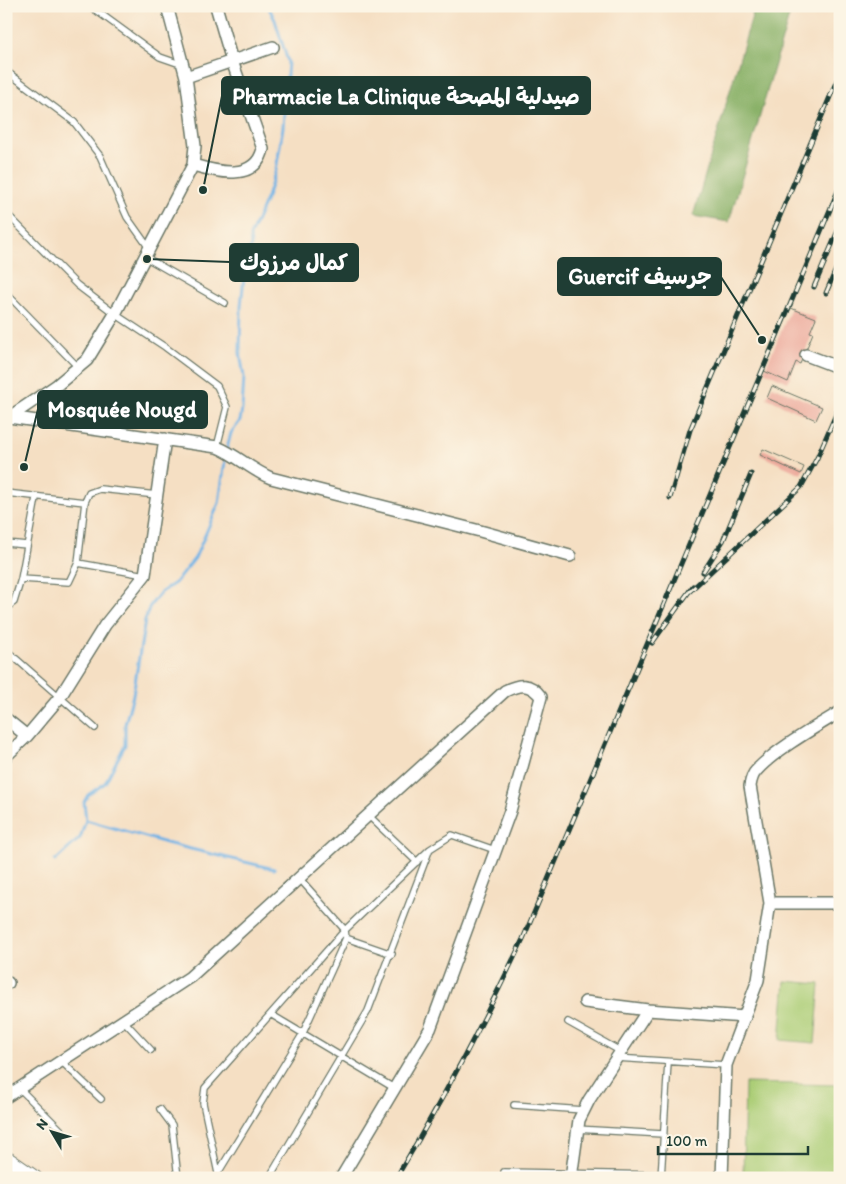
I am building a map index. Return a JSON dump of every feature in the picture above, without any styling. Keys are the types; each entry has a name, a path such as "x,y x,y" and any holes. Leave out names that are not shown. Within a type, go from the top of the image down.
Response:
{"street":[{"path":"8,418 79,368 87,360 115,314 193,165 195,146 184,71 167,6"},
{"path":"193,165 215,171 234,172 248,169 257,164 263,149 232,60 216,6"},
{"path":"184,71 232,60 273,47"},
{"path":"806,355 839,366"},
{"path":"8,418 217,447 271,478 471,528 570,556"},
{"path":"6,756 27,736 60,696 105,625 145,575 165,439"},
{"path":"6,1096 122,1019 190,977 505,691 518,685 528,686 536,690 541,697 539,710 510,811 430,1029 341,1178"},
{"path":"722,1178 726,1065 758,980 770,904 750,786 751,778 756,770 784,748 840,712"},
{"path":"6,719 27,736"},
{"path":"770,904 840,903"},
{"path":"585,1002 648,1010 745,1017"},
{"path":"572,1175 576,1129 583,1110 648,1010"},
{"path":"6,1158 34,1178"}],"lane":[{"path":"90,6 160,57 184,71"},
{"path":"6,71 74,122 100,156 127,218 147,253 225,303"},
{"path":"6,213 56,266 115,314 165,347 217,386 227,407 217,447"},
{"path":"6,293 79,368"},
{"path":"21,579 69,582 78,562 85,502 88,493 100,489 156,495"},
{"path":"6,493 36,498 85,502"},
{"path":"6,608 14,602 21,579 36,498"},
{"path":"6,543 26,545"},
{"path":"78,562 145,575"},
{"path":"6,650 95,728"},
{"path":"369,816 416,862"},
{"path":"219,1176 203,1103 205,1088 272,1015 345,930 430,848 452,835 495,850"},
{"path":"269,1178 368,1011 392,954 430,848"},
{"path":"219,1176 302,1035 346,938 345,930 300,879"},
{"path":"346,938 392,954"},
{"path":"272,1015 302,1035 395,1089"},
{"path":"122,1019 151,1050"},
{"path":"568,1022 618,1054 668,1062 726,1065"},
{"path":"60,1060 101,1099"},
{"path":"504,1172 621,1177 661,1176 668,1062"},
{"path":"19,1088 63,1132"},
{"path":"514,1105 583,1110"},
{"path":"160,1110 172,1125 178,1178"},
{"path":"576,1129 664,1134"}],"green space":[{"path":"755,6 792,6 729,222 693,216"},
{"path":"785,981 820,984 815,1043 780,1040"},
{"path":"745,1083 840,1085 838,1178 743,1178"}],"building":[{"path":"791,308 816,318 810,332 813,333 800,364 796,362 788,382 764,371"},
{"path":"772,386 822,407 816,420 767,398"},
{"path":"763,449 804,467 801,474 760,455"}],"waterway":[{"path":"227,448 231,433 240,421 242,409 244,377 240,353 241,306 246,257 251,246 250,236 267,197 276,170 283,127 288,62 275,20 268,6"},
{"path":"55,861 80,838 86,820 84,802 88,795 105,783 125,745 125,724 133,695 145,620 150,606 160,593 175,583 195,558 219,503 226,454"},
{"path":"86,820 170,844 274,869"}],"railway":[{"path":"670,498 690,430 840,73"},
{"path":"396,1178 462,1060 523,939 840,186"},
{"path":"814,287 840,226"},
{"path":"826,293 840,260"},
{"path":"689,592 801,487 817,458 840,405"},
{"path":"703,572 723,541 751,474"},
{"path":"652,643 693,586"}],"place":[{"name":"Pharmacie La Clinique صيدلية المصحة","path":"203,190"},
{"name":"كمال مرزوك","path":"147,259"},
{"name":"Guercif جرسيف","path":"762,340"},
{"name":"Mosquée Nougd","path":"24,467"}]}
